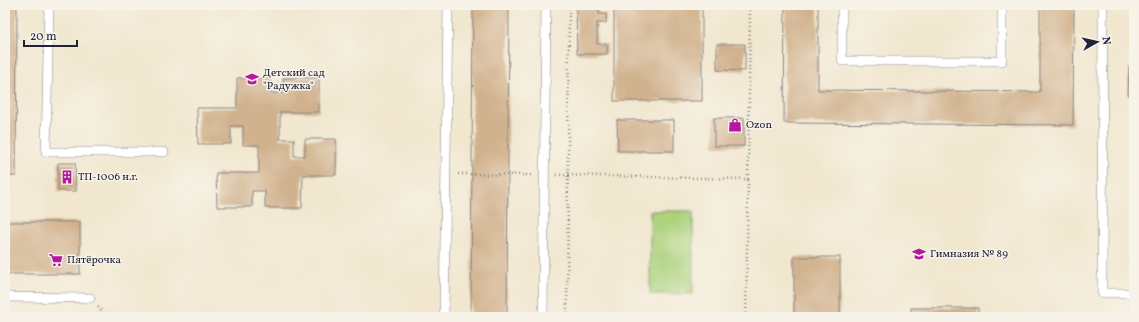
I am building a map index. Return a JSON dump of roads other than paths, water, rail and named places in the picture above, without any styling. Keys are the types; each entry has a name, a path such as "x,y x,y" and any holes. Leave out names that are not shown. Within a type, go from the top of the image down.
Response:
{"lane":[{"path":"49,5 46,152 164,152"},
{"path":"444,317 448,5"},
{"path":"543,317 546,5"},
{"path":"842,5 842,61 1002,61 1002,5"},
{"path":"1103,5 1102,293 1134,293"},
{"path":"5,297 90,298"}],"place":[{"name":"Детский сад \"Радужка\"","path":"252,79"},
{"name":"Ozon","path":"735,125"},
{"name":"ТП-1006 н.г.","path":"67,177"},
{"name":"Гимназия № 89","path":"919,254"},
{"name":"Пятёрочка","path":"56,260"}]}
